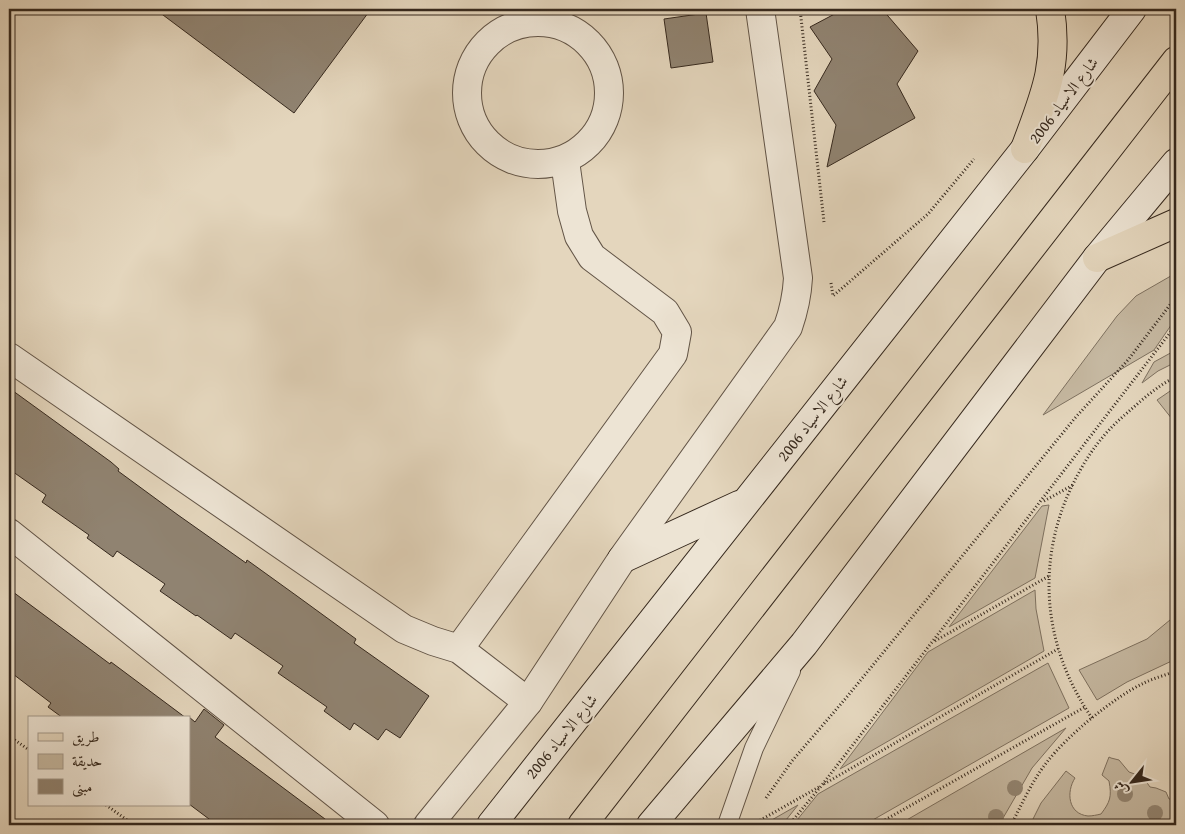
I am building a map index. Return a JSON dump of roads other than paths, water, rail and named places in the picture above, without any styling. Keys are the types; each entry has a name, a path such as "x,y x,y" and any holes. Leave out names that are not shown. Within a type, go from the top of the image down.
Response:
{"main road":[{"path":"1026,149 1051,72 1053,40 1050,9"},
{"path":"582,825 1176,61"},
{"path":"1097,258 1176,223"}],"street":[{"path":"428,825 528,702 622,559 780,341 788,327 794,311 798,278 760,9"},
{"name":"شارع الاسياد 2006","path":"490,825 1026,149 1132,9"},
{"path":"534,15 567,27 590,43 605,66 611,94 605,122 589,145 565,161 538,166 510,160 487,144 472,120 466,92 472,65 487,41 511,26 534,15"},
{"path":"459,648 673,354 677,332 665,312 592,257 579,236 572,211 565,161"},
{"path":"651,825 804,644 1097,258 1176,163"},
{"path":"9,357 404,629 433,641 459,648 528,702"},
{"path":"622,559 745,502"},
{"path":"9,533 375,825"}],"lane":[{"path":"728,825 754,748 804,644"}]}
